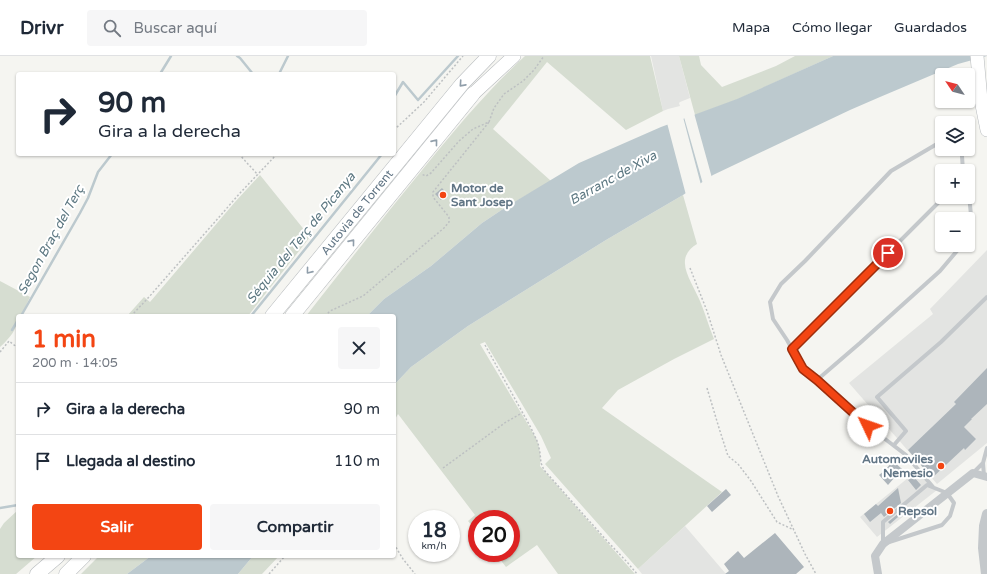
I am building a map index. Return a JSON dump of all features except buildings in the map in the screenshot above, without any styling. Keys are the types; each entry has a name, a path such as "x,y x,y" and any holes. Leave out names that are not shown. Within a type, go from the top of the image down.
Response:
{"highway":[{"name":"Autovia de Torrent","path":"274,314 462,84 489,56"},
{"name":"Autovia de Torrent","path":"294,314 473,94 509,56"},
{"path":"473,94 514,56"},
{"path":"977,56 981,100 987,130"},
{"path":"37,574 56,558"},
{"path":"66,574 82,558"}],"street":[{"path":"878,574 876,556 883,544 973,473 986,477"},
{"path":"986,574 983,548 984,526 987,514"},
{"path":"984,526 987,541"}],"lane":[{"path":"933,487 906,455 868,426 803,369 787,340 773,319 770,302 781,284 891,171 935,145"},
{"path":"792,349 937,204"},
{"path":"817,380 940,271 956,252"},
{"path":"894,445 906,431 877,397 941,342 987,298"},
{"path":"986,477 983,463 987,448"},
{"path":"973,473 983,463"},
{"path":"927,485 933,487 947,493 954,504 950,516 942,525 883,544 883,522 927,485"}],"path":[{"path":"396,128 424,102 463,56"},
{"path":"327,314 330,311 363,296 444,228 449,222 449,218 433,197 433,192 489,122 494,108 504,94 523,81 534,70 544,56"},
{"path":"421,174 426,176 431,173 459,140 473,129 489,122"},
{"path":"241,156 258,175"},
{"path":"133,314 241,192 275,156"},
{"path":"690,268 707,311 721,355 778,496 816,574"},
{"path":"0,352 9,341 16,346"},
{"path":"484,345 531,428 538,443 544,470 637,574"},
{"path":"707,388 728,456 738,464 751,481 777,522 794,530"},
{"path":"443,468 506,422 522,413"},
{"path":"396,547 415,574"},
{"path":"269,574 283,558"}],"shaded area":[{"path":"525,56 650,56 663,111 626,130 547,62 493,129 551,181 482,223 431,266 384,299 369,314 308,314 450,136 486,95"},
{"path":"651,56 679,56 690,98 680,102 680,106 663,111"},
{"path":"679,56 699,56 701,65 722,87 776,66 795,56 833,56 736,100 695,115"},
{"path":"260,175 310,237 250,314 129,314 144,297 150,302 235,202"},
{"path":"683,195 697,244 687,255 685,268 700,301 714,339 618,390 602,408 722,492 638,569 545,464 551,458 541,436 485,342 480,344 536,438 540,452 540,466 635,574 558,574 537,545 520,557 520,510 471,510 398,414 396,418 396,383 411,367 468,326 606,240"},
{"path":"987,250 987,443 937,484 849,383 933,314 930,309"},
{"path":"0,281 30,297 22,314 16,314 16,325 7,341 0,347"},
{"path":"919,469 937,490 877,537 860,517"},
{"path":"16,512 16,558 35,558 16,574 0,574 0,529"},
{"path":"685,526 726,574 642,574 638,569"},
{"path":"97,558 148,558 127,574 81,574"},
{"path":"251,558 277,558 262,574 238,574"},
{"path":"502,562 513,562 506,567"}],"water":[{"name":"Barranc de Xiva","path":"833,56 987,56 949,68 935,68 935,74 850,110 713,175 683,195 606,240 468,326 411,367 396,383 396,314 369,314 384,299 431,266 482,223 506,207 579,163 661,127 737,99"},
{"path":"148,558 251,558 238,574 127,574"}],"pier":[{"path":"694,113 712,178 703,184 684,117"},
{"path":"683,117 701,185 686,195 667,123"}],"waterway":[{"name":"Segon Braç del Terç","path":"161,72 171,56"},
{"path":"237,56 251,72"},
{"path":"280,72 288,56"},
{"name":"Séquia del Terç de Picanya","path":"396,94 403,82 418,100 458,56"},
{"name":"Segon Braç del Terç","path":"22,314 80,213 88,198 98,172 110,156"},
{"name":"Séquia del Terç de Picanya","path":"253,314 380,156"},
{"name":"Segon Braç del Terç","path":"12,330 16,323"},
{"name":"Séquia del Terç de Picanya","path":"0,508 16,505"}],"place":[{"name":"Motor de Sant Josep","path":"443,195"},
{"name":"Automoviles Nemesio","path":"941,466"},
{"name":"Repsol","path":"890,511"}],"route":[{"path":"868,426 803,369 792,349 888,253"}]}
